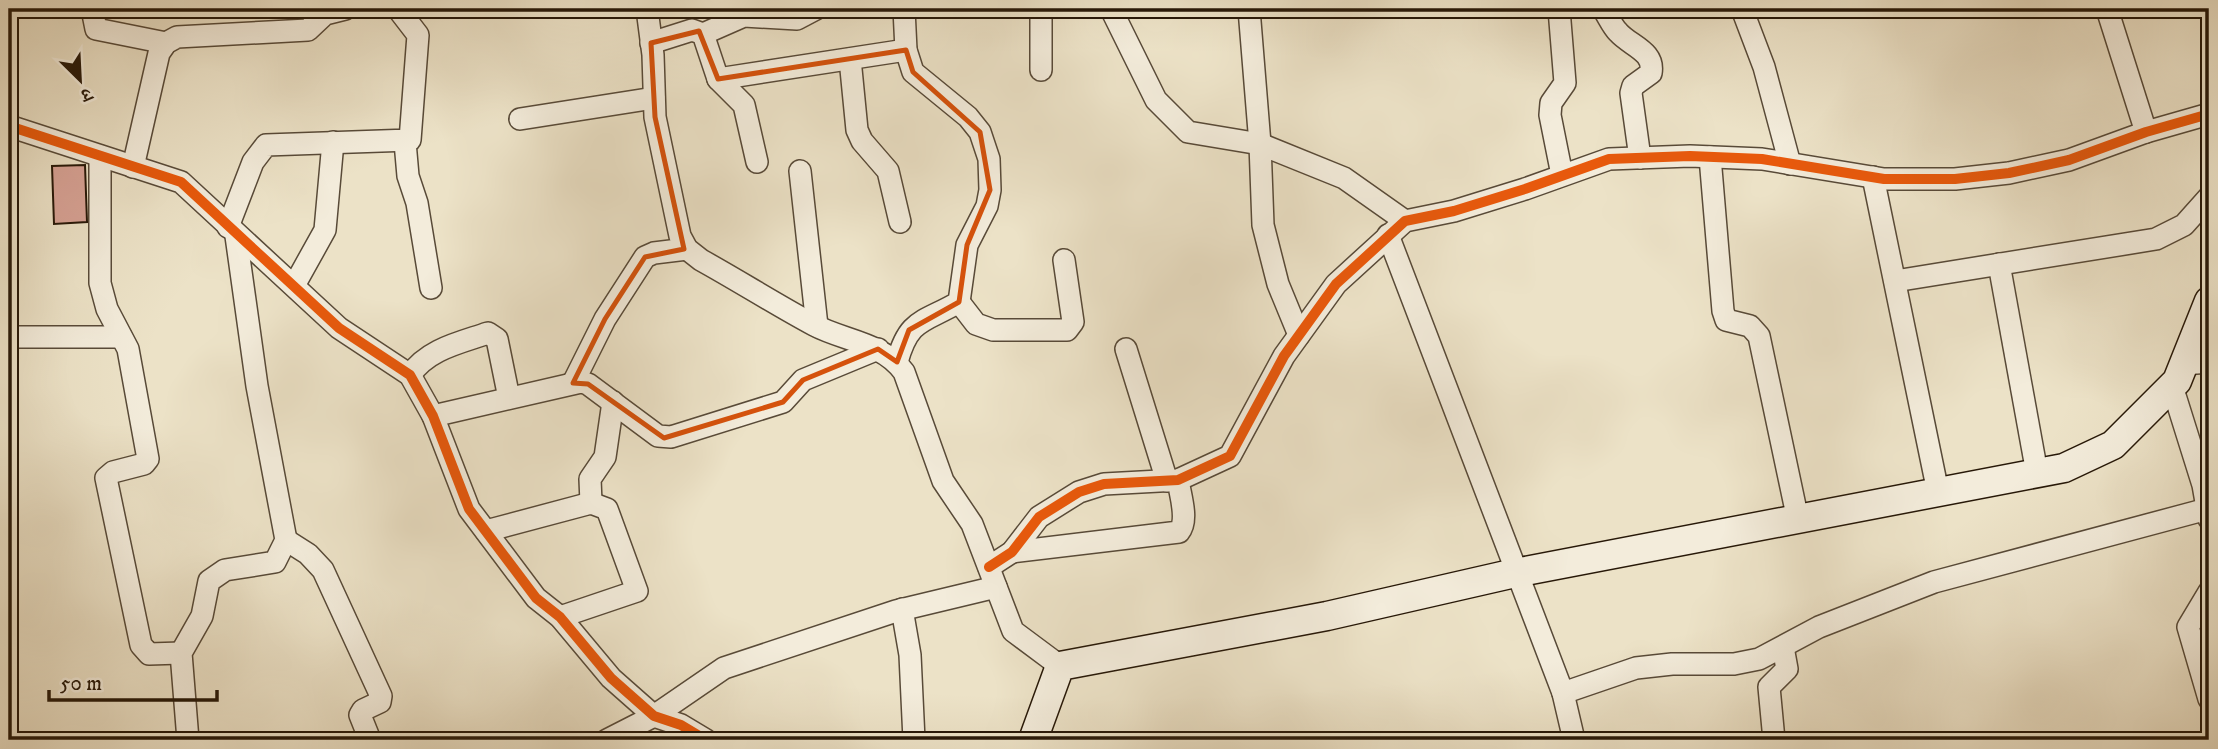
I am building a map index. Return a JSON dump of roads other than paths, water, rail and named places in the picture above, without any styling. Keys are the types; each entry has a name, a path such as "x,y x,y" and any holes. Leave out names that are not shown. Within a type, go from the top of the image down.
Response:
{"main road":[{"path":"1033,740 1060,666 1327,616 1515,573 2064,467 2113,445 2188,371 2209,301"}],"street":[{"path":"92,9 96,29 166,43"},
{"path":"133,167 159,53 166,43 177,37 308,30 325,14 345,9"},
{"path":"188,740 181,653 202,615 209,581 225,570 275,562 286,540 232,232 259,150 276,143 405,142 413,136 418,35 398,9"},
{"path":"647,9 654,98 664,163 680,236 687,248 701,260 817,326 878,349 897,362 904,372 943,481 972,524 1013,631 1060,666"},
{"path":"651,43 692,30 703,34 744,16 797,19 816,9"},
{"path":"904,9 906,50 913,72 974,125 989,159 990,190 987,206 967,245 959,302 976,324 993,330 1067,330 1073,322 1064,260"},
{"path":"1041,9 1041,70"},
{"path":"1111,9 1156,100 1188,132 1261,144 1343,178 1405,221"},
{"path":"1249,9 1261,144 1263,225 1278,284 1299,335"},
{"path":"1559,9 1565,83 1550,103 1550,116 1562,175"},
{"path":"1603,9 1618,32 1647,55 1653,65 1651,72 1633,86 1631,93 1640,158"},
{"path":"1742,9 1764,67 1790,164"},
{"path":"2107,9 2147,131"},
{"path":"703,34 718,79 744,105 757,162"},
{"path":"718,79 906,50"},
{"path":"850,59 857,130 862,141 888,171 900,222"},
{"path":"520,119 654,98"},
{"path":"607,740 654,716 724,668 992,577 1039,517 1079,492 1104,484 1173,480 1230,456 1284,356 1336,284 1405,221 1454,211 1609,159 1710,157 1790,164 1873,177 1955,179 2009,173 2069,160 2147,131 2209,114"},
{"path":"9,126 181,182 232,232 295,285 339,328 410,375 433,416 469,509 536,598 560,617 611,678 654,716 681,725 706,740"},
{"path":"295,285 325,230 333,142"},
{"path":"405,142 408,176 418,203 431,288"},
{"path":"100,156 100,284 107,309 128,349 148,458 144,464 113,472 106,478 141,645 149,654 181,653"},
{"path":"1710,157 1723,312 1726,320 1750,326 1759,336 1798,520"},
{"path":"800,171 817,326"},
{"path":"1873,177 1937,492"},
{"path":"1895,281 2156,239 2185,225 2209,197"},
{"path":"1388,235 1563,693 1574,740"},
{"path":"573,383 605,318 645,257 687,248"},
{"path":"2000,264 2037,473"},
{"path":"897,362 903,339 909,330 959,302"},
{"path":"410,375 420,360 430,354 488,333 497,339 509,398"},
{"path":"9,337 121,337"},
{"path":"433,416 573,383 588,384 658,436 671,437 783,402 803,380 878,349"},
{"path":"1012,552 1178,532 1184,527 1173,480 1126,349"},
{"path":"1563,693 1636,668 1672,664 1734,664 1759,659 1819,627 1934,582 2208,514 2188,371"},
{"path":"591,503 590,479 605,457 613,402"},
{"path":"486,531 591,503 607,509 637,591 560,617"},
{"path":"286,540 308,554 323,570 381,696 380,702 363,710 360,715 370,740"},
{"path":"2209,592 2188,627 2209,699"},
{"path":"902,609 910,655 914,740"},
{"path":"1774,740 1769,687 1787,669 1783,647"}]}
